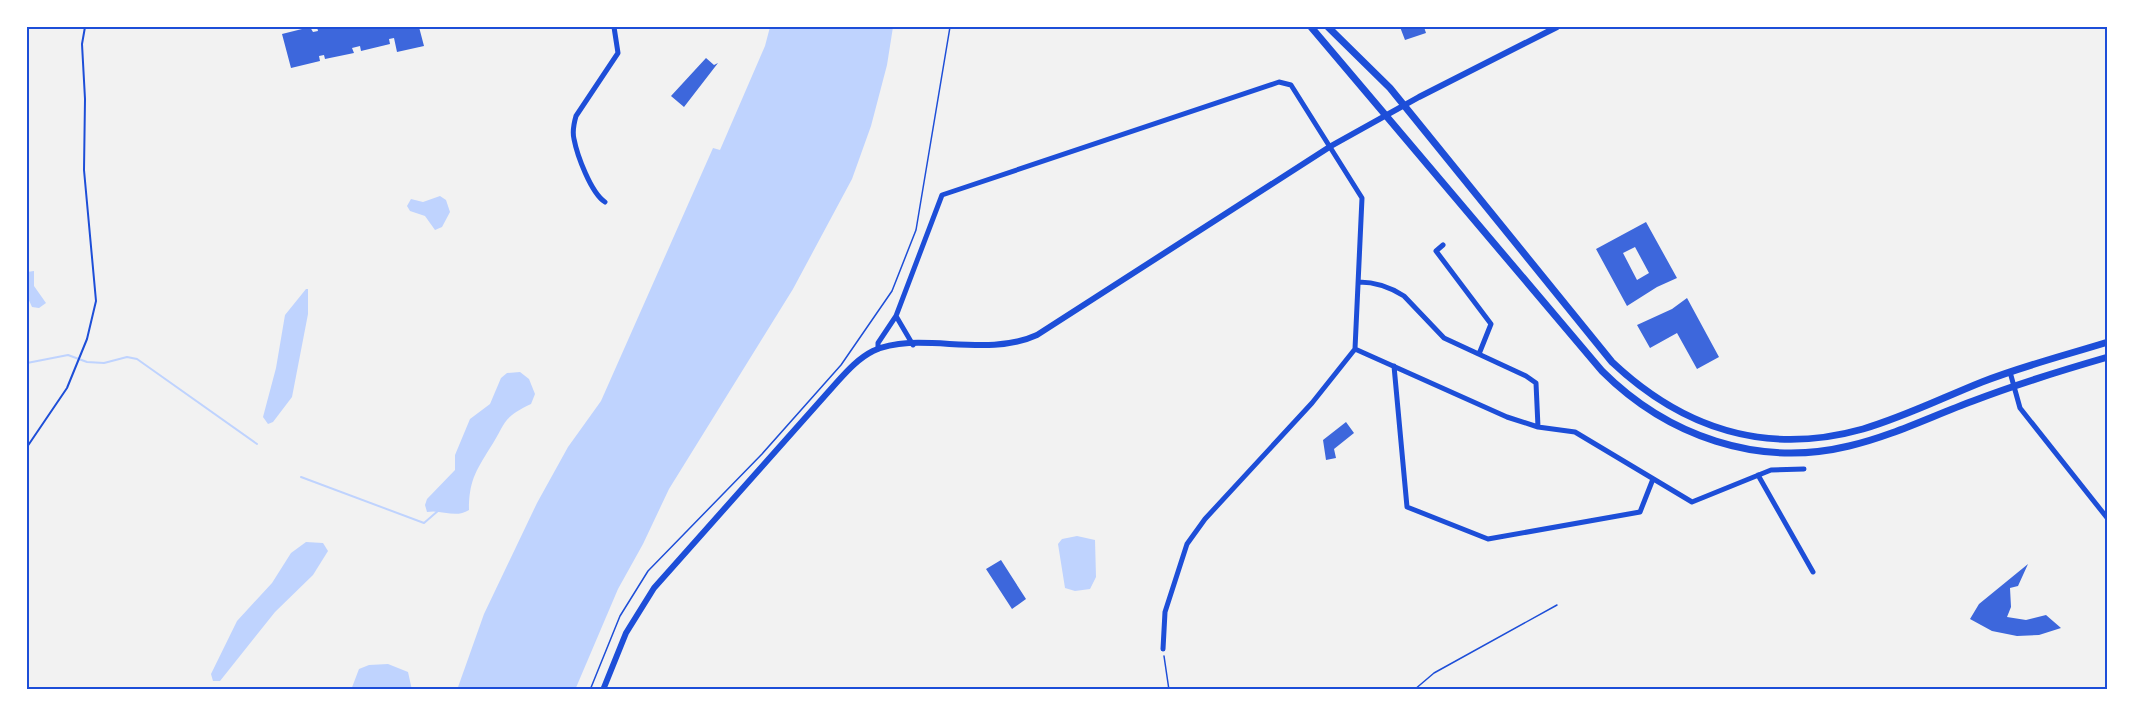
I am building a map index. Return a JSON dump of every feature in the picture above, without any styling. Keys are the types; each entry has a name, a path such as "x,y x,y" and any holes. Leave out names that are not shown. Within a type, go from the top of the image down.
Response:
{"main road":[{"path":"1311,27 1387,114 1602,371 1651,412 1694,434 1752,450 1796,453 1830,450 1882,436 2013,387 2108,357"},
{"path":"1328,27 1383,81 1612,362 1655,399 1701,423 1738,434 1767,438 1829,436 1891,419 2010,372 2108,342"}],"street":[{"path":"605,201 594,191 573,138 573,127 576,116 618,53 614,27"},
{"path":"603,690 626,633 658,583 838,381 863,357 878,349 913,345 1001,345 1037,335 1331,146 1403,105 1557,27"},
{"path":"878,349 878,343 896,316 942,195 1219,102 1286,82 1311,114 1362,198 1355,349 1312,403 1205,519 1187,544 1165,612 1163,649"},
{"path":"1443,245 1436,251 1491,324 1479,354"},
{"path":"1359,282 1382,285 1396,291 1404,296 1444,338 1526,375 1536,383 1538,428"},
{"path":"896,316 913,345"},
{"path":"1355,349 1507,417 1538,428 1575,432 1692,502 1771,470 1804,470"},
{"path":"1394,366 1407,507 1488,539 1640,512 1653,478"},
{"path":"2010,372 2020,408 2108,519"},
{"path":"1758,475 1813,572"}],"lane":[{"path":"27,447 67,388 81,354 96,301 84,170 85,99 82,44 85,27"}],"path":[{"path":"843,362 892,291 916,230 950,27"},
{"path":"1414,690 1434,673 1557,605"},
{"path":"1163,649 1169,690"}],"water":[{"path":"770,27 893,27 887,65 871,126 852,179 793,289 669,489 643,544 618,589 575,690 457,690 484,614 537,503 568,447 601,401 713,148 720,150 765,46"},
{"path":"440,196 446,200 450,212 442,227 435,230 425,216 410,211 407,206 411,199 423,202"},
{"path":"34,271 34,286 46,303 39,308 32,307 27,296 27,272"},
{"path":"308,289 308,314 292,397 273,422 268,424 263,417 276,368 285,315"},
{"path":"520,372 529,379 535,394 531,404 514,413 505,422 480,464 472,484 469,510 459,514 427,512 425,505 427,499 455,470 455,455 470,419 490,404 501,378 507,373"},
{"path":"1077,536 1095,540 1096,577 1090,589 1075,591 1065,588 1058,544 1062,539"},
{"path":"306,542 323,543 328,551 313,575 275,612 220,681 213,681 211,674 237,621 272,583 291,553"},
{"path":"388,664 408,672 412,690 351,690 359,669 369,665"}],"building":[{"path":"310,27 313,32 318,31 317,27 419,27 424,46 397,52 394,38 389,39 390,44 361,51 360,46 352,48 354,53 325,59 324,55 319,56 320,61 291,68 282,34"},
{"path":"1400,27 1424,27 1426,33 1405,40"},
{"path":"706,58 714,65 718,63 684,107 671,96"},
{"path":"1646,222 1677,278 1657,287 1627,306 1596,249","holes":["1635,247 1649,273 1637,280 1623,253"]},
{"path":"1687,298 1719,357 1697,369 1677,333 1650,348 1637,325 1672,309"},
{"path":"1346,422 1354,433 1334,449 1336,458 1326,460 1323,440"},
{"path":"1001,560 1026,599 1012,609 986,569"},
{"path":"2028,564 2018,586 2010,588 2011,607 2007,617 2026,620 2046,615 2061,628 2039,635 2017,636 1992,631 1970,619 1979,604"}],"waterway":[{"path":"27,363 68,355 87,362 104,363 127,357 137,359 257,444"},
{"path":"301,477 424,523 439,510"}]}
